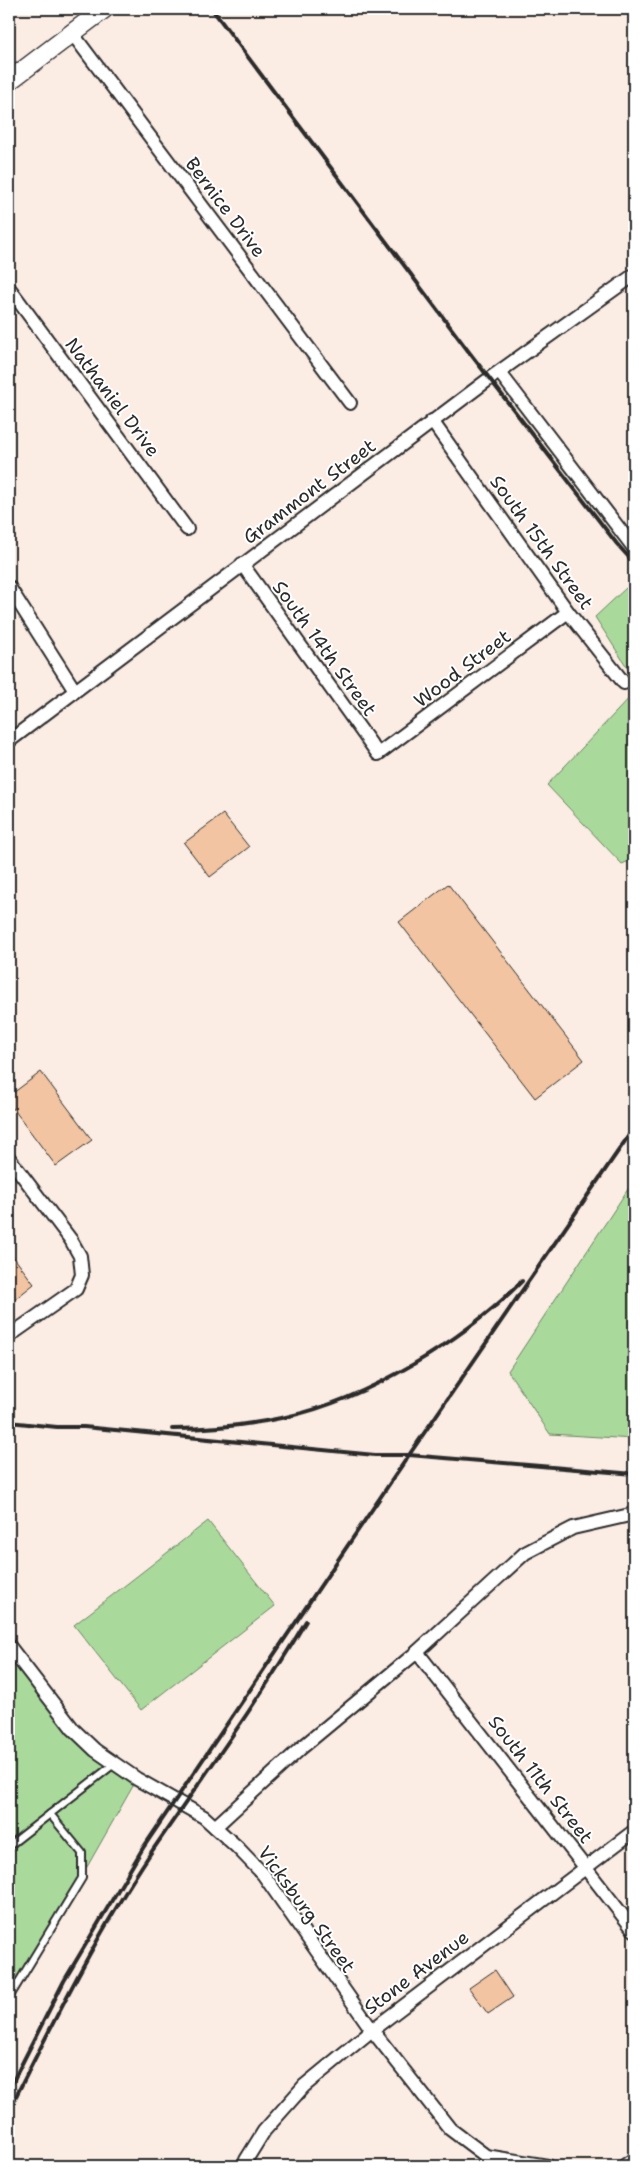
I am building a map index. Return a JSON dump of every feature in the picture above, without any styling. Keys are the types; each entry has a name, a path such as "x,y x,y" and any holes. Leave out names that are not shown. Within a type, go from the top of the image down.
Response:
{"street":[{"path":"9,81 104,9"},
{"name":"Bernice Drive","path":"72,33 350,404"},
{"name":"Grammont Street","path":"9,741 432,422 632,281"},
{"name":"Nathaniel Drive","path":"9,288 187,529"},
{"path":"500,373 634,548"},
{"name":"South 15th Street","path":"432,422 568,612 624,683"},
{"name":"South 14th Street","path":"242,564 378,754"},
{"path":"9,587 75,692"},
{"name":"Wood Street","path":"378,754 568,612"},
{"path":"9,1158 71,1240 80,1256 82,1275 76,1289 9,1336"},
{"path":"215,1827 300,1749 417,1652 525,1553 573,1528 634,1514"},
{"name":"Vicksburg Street","path":"9,1646 73,1729 114,1764 204,1817 262,1874 372,2030 450,2129 486,2156 548,2166"},
{"name":"South 11th Street","path":"417,1652 586,1866 634,1930"},
{"name":"Stone Avenue","path":"245,2166 246,2160 264,2131 304,2086 372,2030 634,1831"},
{"path":"624,2166 634,2159"}],"lane":[{"path":"9,1846 114,1764"},
{"path":"9,1998 82,1878 82,1853 50,1814"}],"green space":[{"path":"626,588 634,601 634,678 595,617"},
{"path":"634,693 634,859 622,864 547,785"},
{"path":"634,1180 634,1439 550,1434 508,1371"},
{"path":"208,1521 275,1606 141,1710 74,1625"},
{"path":"9,1646 73,1729 137,1779 9,2004"}],"building":[{"path":"223,814 249,847 210,877 184,843"},
{"path":"448,884 584,1060 535,1098 399,922"},
{"path":"41,1072 92,1140 56,1166 9,1103 9,1096"},
{"path":"9,1251 34,1284 9,1304"},
{"path":"495,1970 513,1997 488,2014 469,1988"}],"railway":[{"path":"212,9 469,352 617,544 634,563"},
{"path":"9,2089 64,1981 143,1848 409,1455 634,1128"},
{"path":"172,1429 230,1426 272,1420 317,1408 349,1396 381,1382 443,1345 472,1325 522,1281"},
{"path":"9,1422 57,1427 84,1427 375,1455 409,1455 634,1474"},
{"path":"9,2110 111,1916 150,1854 250,1710 306,1621"}]}
